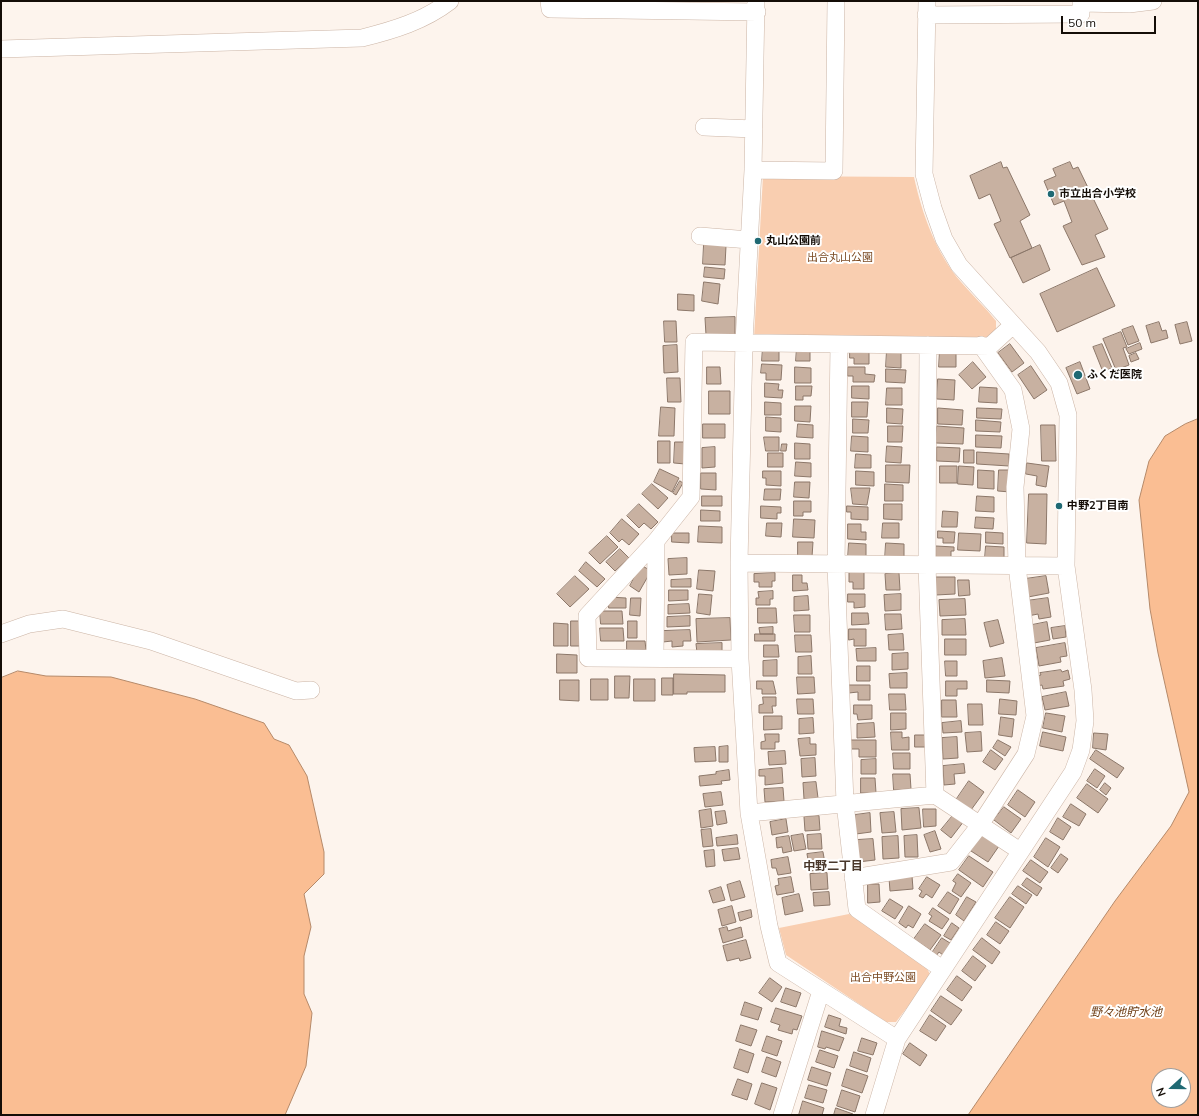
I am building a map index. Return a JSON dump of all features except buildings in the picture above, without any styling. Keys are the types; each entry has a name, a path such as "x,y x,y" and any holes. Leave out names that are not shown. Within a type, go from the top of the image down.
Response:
{"street":[{"path":"1,49 362,38 397,30 436,12 450,1"},
{"path":"549,1 550,9 662,6 756,7 753,170 744,342 739,563 740,659 749,813 769,926 778,963 897,1039"},
{"path":"753,170 834,171 836,1"},
{"path":"874,1115 897,1039 1073,772 1081,750 1085,721 1083,690 1066,566 1068,415 1059,383 1038,352 959,265 944,239 933,208 924,174 927,8 1081,14 1081,2 1129,4 1153,1"},
{"path":"704,127 754,129"},
{"path":"700,236 749,240"},
{"path":"740,659 588,658 587,616 656,541 691,497 694,342 990,346 1012,324"},
{"path":"839,344 836,565 845,803 857,909 942,969"},
{"path":"928,345 927,565 935,795"},
{"path":"853,878 951,862 980,824 1026,754 1035,716 1017,566 1015,487 1021,429 1013,390 981,345"},
{"path":"655,658 656,541"},
{"path":"739,563 1066,566"},
{"path":"1,634 29,624 63,619 151,641 296,691 312,690"},
{"path":"749,813 935,795 1020,851"},
{"path":"782,1115 822,991"}],"green space":[{"name":"出合丸山公園","path":"763,176 914,177 921,205 937,246 952,271 996,321 996,331 988,340 754,338"},
{"name":"出合中野公園","path":"849,914 925,965 931,976 896,1022 886,1022 786,955 779,928"}],"water":[{"name":"野々池貯水池","path":"1198,419 1198,1115 968,1115 1115,901 1171,826 1189,792 1158,653 1150,609 1139,500 1149,461 1165,436 1185,424"},
{"path":"18,671 46,676 111,677 195,699 264,723 274,739 289,745 307,776 324,852 324,874 304,894 311,927 304,956 304,994 312,1013 306,1066 285,1115 1,1115 1,678"}],"place":[{"name":"市立出合小学校","path":"1051,194"},
{"name":"丸山公園前","path":"758,241"},
{"name":"ふくだ医院","path":"1078,375"},
{"name":"中野2丁目南","path":"1059,506"}],"district":[{"name":"中野二丁目","path":"833,866"}]}
